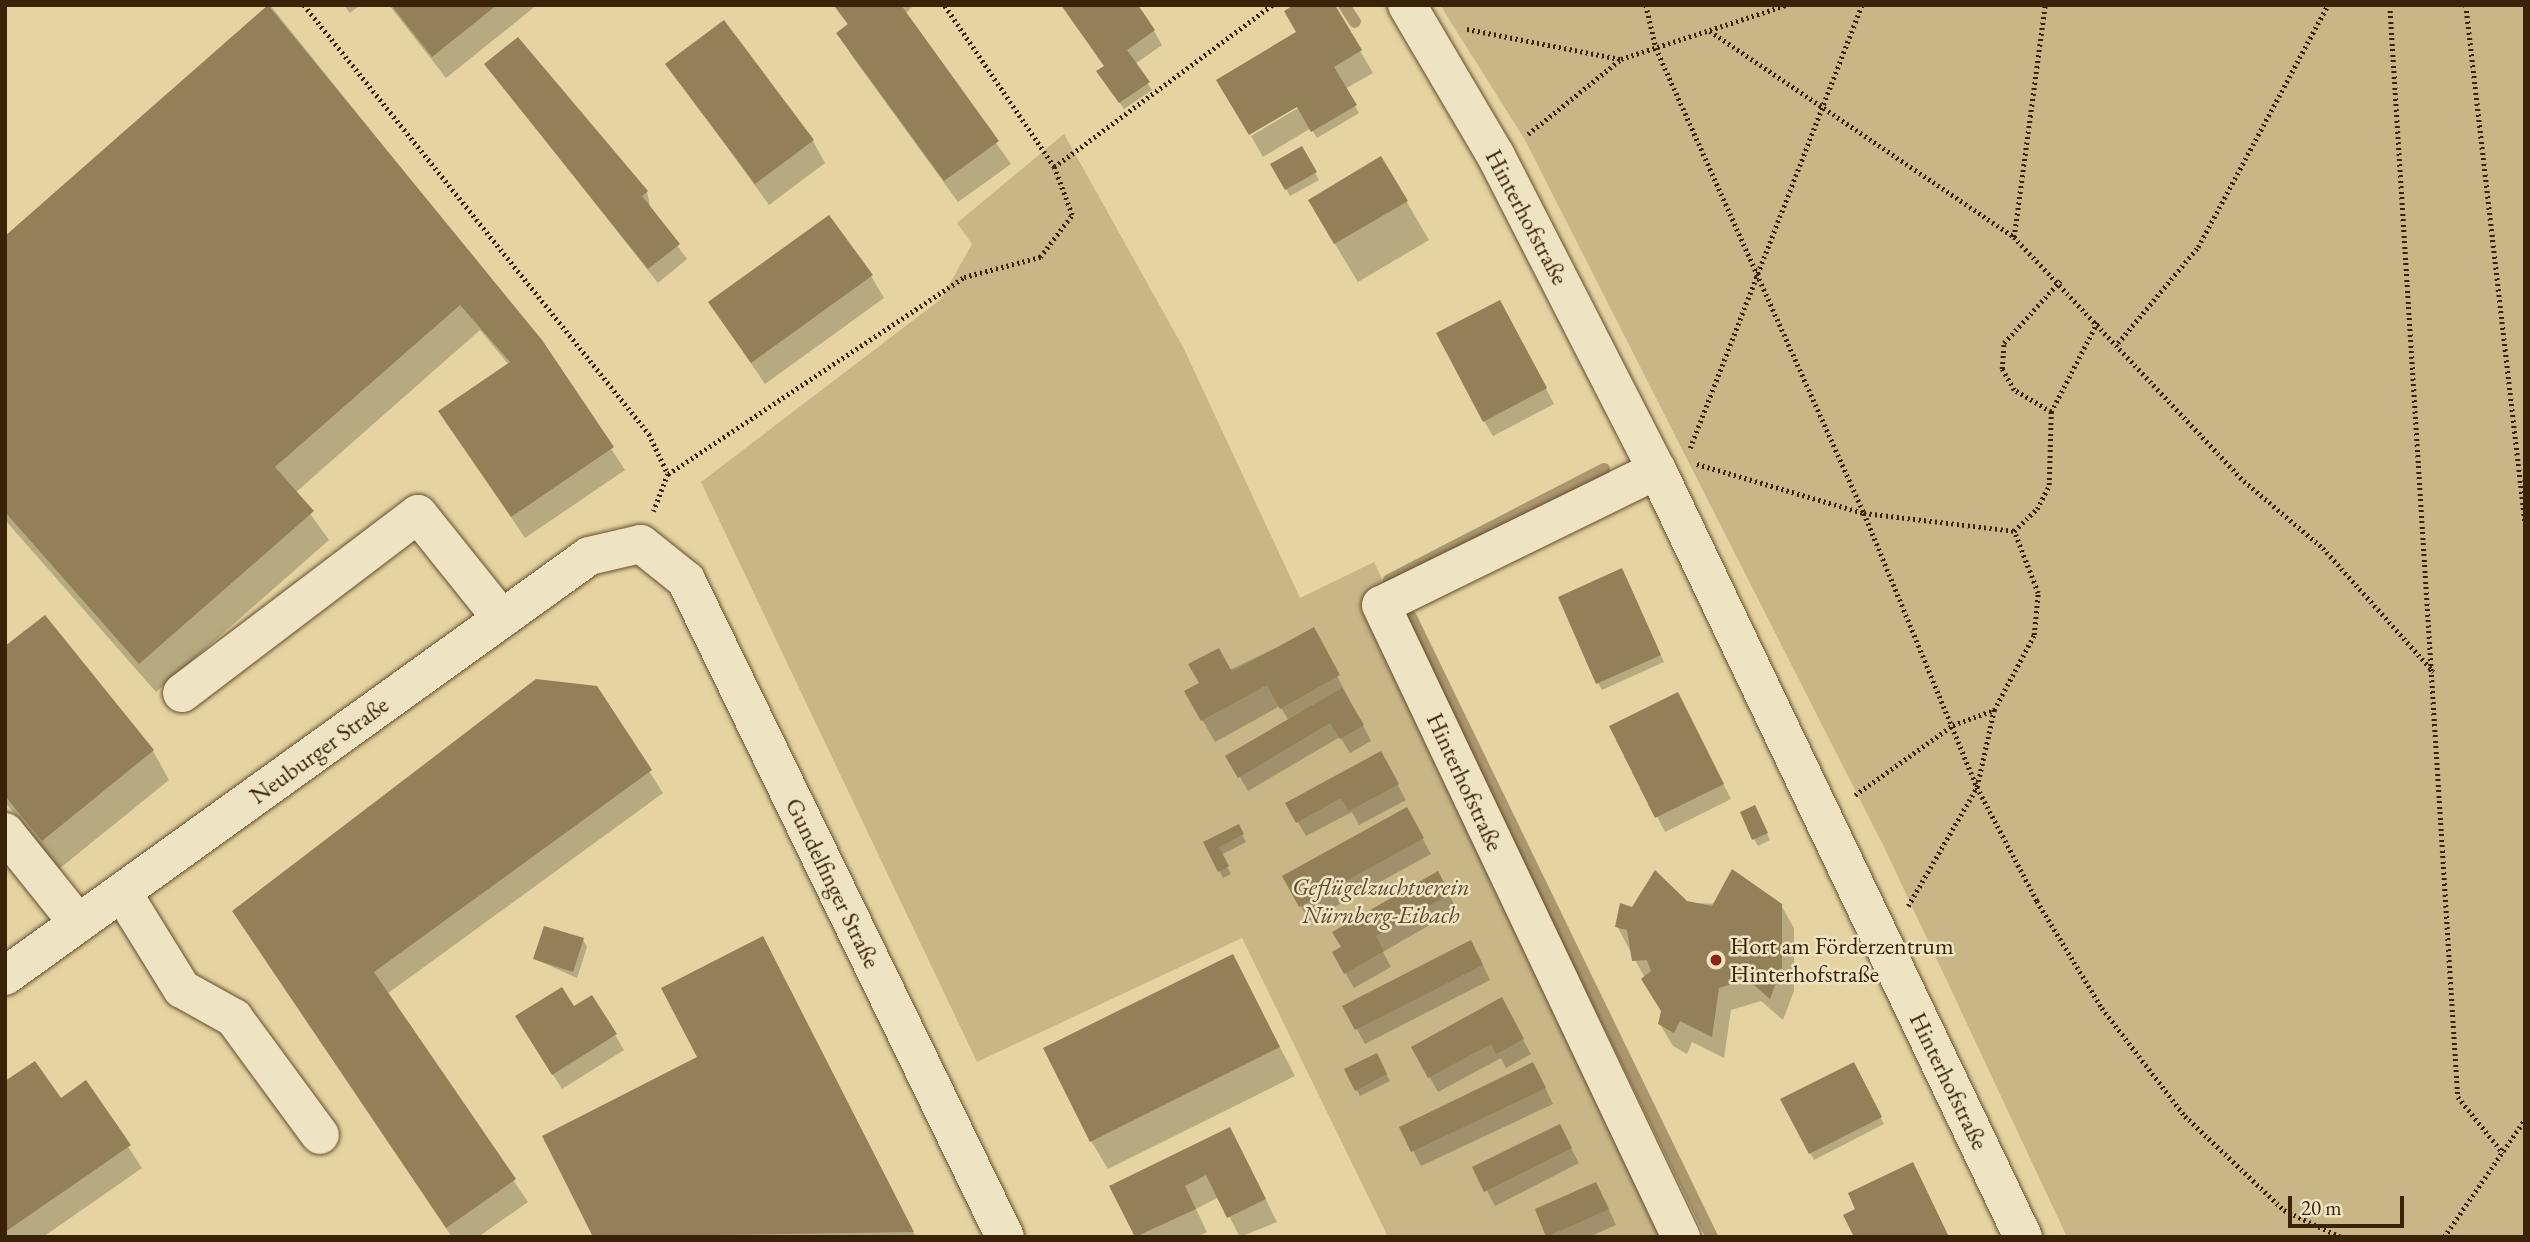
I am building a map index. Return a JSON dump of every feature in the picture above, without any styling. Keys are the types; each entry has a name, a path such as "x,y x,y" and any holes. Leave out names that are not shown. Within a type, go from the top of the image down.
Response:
{"street":[{"name":"Hinterhofstraße","path":"1415,18 1496,156 1657,470 2023,1237"},
{"name":"Hinterhofstraße","path":"1657,470 1381,605 1681,1237"},
{"path":"182,693 418,514 502,619"},
{"name":"Neuburger Straße","path":"5,976 589,556 641,544"},
{"name":"Gundelfinger Straße","path":"641,544 686,580 1005,1237"},
{"path":"5,832 78,923"},
{"path":"122,892 182,989 234,1018 320,1135"}],"path":[{"path":"304,5 649,434 668,474"},
{"path":"641,544 668,474 964,277 1040,257 1072,215 1054,167 944,5"},
{"path":"1054,167 1272,5"},
{"path":"1646,5 1656,48 1864,513 1977,787 2102,1008 2185,1116 2284,1210 2341,1237"},
{"path":"1496,156 1621,59 1786,5"},
{"path":"1862,5 1820,102 1759,280 1686,458 1864,513 2014,531"},
{"path":"2014,237 2045,5"},
{"path":"2118,343 2198,247 2328,5"},
{"path":"2390,5 2435,672 2458,1097 2503,1153"},
{"path":"2466,5 2525,521"},
{"path":"1415,18 1621,59"},
{"path":"1710,31 1820,102 1915,174 2014,237 2098,321 2244,481 2323,548 2405,632 2435,672"},
{"path":"2051,412 2014,390 2002,369 2004,344 2060,281"},
{"path":"2014,531 2037,509 2049,485 2051,412 2098,321"},
{"path":"1874,926 1910,904 1977,787 1994,710 2034,635 2038,593 2014,531"},
{"path":"1823,818 1953,725 1994,710"},
{"path":"2445,1237 2525,1119"}],"green space":[{"path":"1440,5 2525,5 2525,1237 2067,1237 1885,849 1525,140"},
{"name":"Geflügelzuchtverein Nürnberg-Eibach","path":"1064,134 1184,349 1300,598 1374,562 1699,1237 1388,1237 1242,938 977,1062 701,482 941,299 972,244 957,223"}],"building":[{"path":"268,5 542,340 614,447 511,517 438,411 510,362 460,305 275,467 314,511 139,664 5,512 5,236"},
{"path":"391,5 497,5 432,57"},
{"path":"834,5 901,5 999,141 944,181 836,33 848,24"},
{"path":"1061,5 1138,5 1155,30 1127,50 1150,82 1119,103 1096,71 1104,66"},
{"path":"1294,5 1335,5 1362,50 1334,67 1357,105 1311,132 1297,107 1249,135 1216,80 1296,32 1284,11"},
{"path":"724,20 814,140 755,184 665,64"},
{"path":"518,37 648,191 642,196 680,244 648,269 484,64"},
{"path":"1302,146 1317,172 1285,190 1270,164"},
{"path":"1381,156 1408,201 1334,244 1308,200"},
{"path":"829,215 873,275 751,363 708,302"},
{"path":"1500,300 1547,388 1483,422 1436,333"},
{"path":"1622,568 1661,655 1596,684 1558,597"},
{"path":"45,615 154,750 42,841 5,796 5,646"},
{"path":"1314,627 1340,675 1280,709 1267,685 1201,721 1184,691 1199,683 1188,664 1219,648 1232,672"},
{"path":"536,679 597,686 652,770 374,972 516,1179 446,1228 232,911"},
{"path":"1342,688 1364,725 1340,739 1330,723 1238,778 1225,756"},
{"path":"1678,692 1724,784 1655,818 1609,726"},
{"path":"1381,751 1399,784 1349,811 1341,798 1296,823 1285,803"},
{"path":"1755,805 1768,833 1752,840 1740,812"},
{"path":"1407,807 1424,838 1299,907 1282,876"},
{"path":"1239,824 1244,834 1219,847 1229,866 1218,872 1203,842"},
{"path":"1732,869 1782,904 1782,967 1770,999 1747,979 1719,988 1712,1037 1680,1021 1674,1033 1658,1024 1661,1011 1641,979 1651,971 1647,960 1632,961 1627,930 1615,927 1620,903 1632,907 1655,870 1687,901 1712,906"},
{"path":"1438,871 1450,894 1376,936 1384,951 1344,974 1332,952 1341,947 1332,932"},
{"path":"544,926 584,938 573,972 533,959"},
{"path":"763,936 914,1232 593,1237 542,1136 697,1057 661,988"},
{"path":"1471,940 1483,965 1355,1030 1342,1006"},
{"path":"1233,954 1280,1047 1090,1142 1043,1048"},
{"path":"562,987 574,1006 592,995 617,1034 552,1075 515,1016"},
{"path":"1502,997 1524,1039 1496,1054 1491,1044 1428,1078 1411,1047"},
{"path":"1377,1053 1387,1074 1355,1091 1344,1069"},
{"path":"35,1061 61,1098 86,1080 131,1145 5,1232 5,1081"},
{"path":"1533,1062 1546,1088 1411,1152 1399,1127"},
{"path":"1854,1062 1882,1117 1809,1154 1780,1099"},
{"path":"1560,1124 1572,1148 1484,1192 1472,1167"},
{"path":"1230,1127 1266,1199 1227,1218 1206,1175 1185,1186 1196,1209 1135,1237 1109,1186"},
{"path":"1913,1162 1949,1237 1854,1237 1843,1215 1855,1209 1848,1193"},
{"path":"1596,1182 1609,1209 1546,1237 1535,1209"}],"waterway":[{"path":"1344,5 1355,22"},
{"path":"1389,580 1604,469"},
{"path":"1411,617 1712,1237"}],"place":[{"name":"Hort am Förderzentrum Hinterhofstraße","path":"1716,960"}]}
